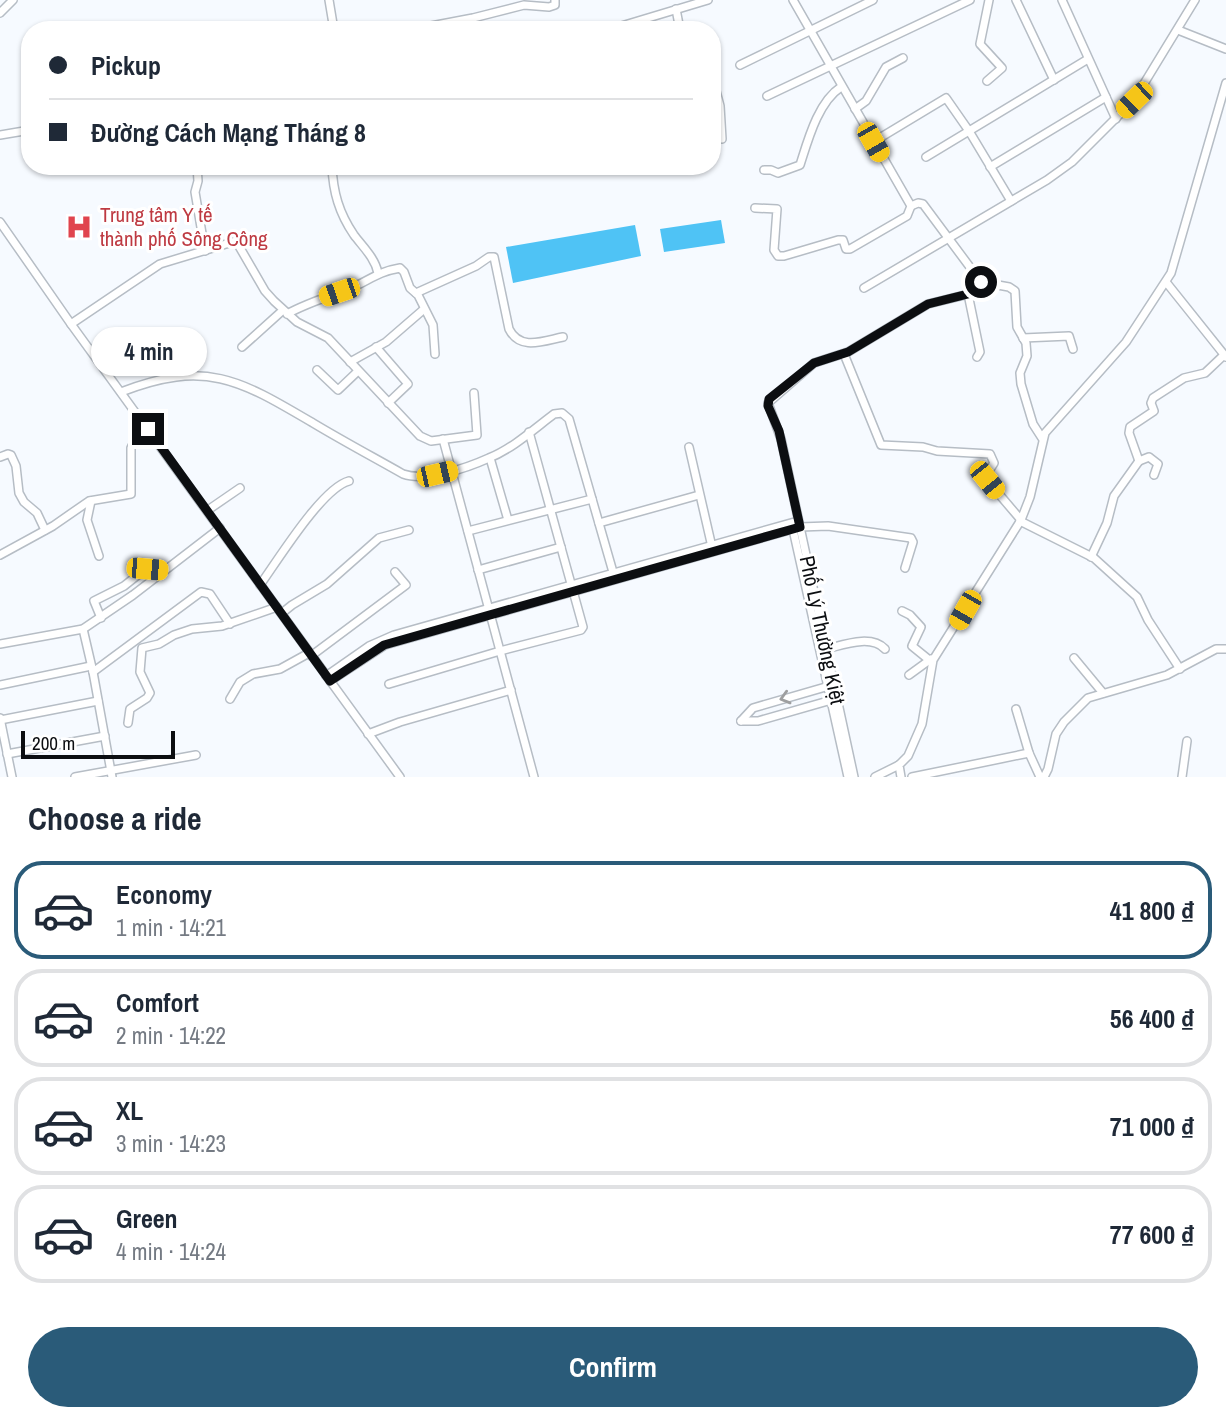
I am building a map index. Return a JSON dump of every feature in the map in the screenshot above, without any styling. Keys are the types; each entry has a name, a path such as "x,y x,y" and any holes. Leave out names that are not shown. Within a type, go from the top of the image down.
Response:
{"street":[{"path":"0,13 13,0"},
{"path":"329,0 332,21"},
{"path":"455,21 524,5 549,7 555,5 555,0"},
{"path":"637,21 708,0"},
{"path":"793,0 911,206"},
{"path":"740,65 873,0"},
{"path":"766,96 970,0"},
{"path":"987,81 1002,68 980,44 989,0"},
{"path":"1016,0 1054,80"},
{"path":"1062,0 1116,119"},
{"path":"864,288 951,242 1061,170 1139,94 1185,33 1195,0"},
{"path":"676,9 678,21"},
{"path":"1185,33 1226,49"},
{"path":"855,109 864,104 886,67 903,58"},
{"path":"926,157 1088,59"},
{"path":"909,675 931,660 1021,520 1030,497 1042,438 1126,342 1166,282 1174,265 1226,83"},
{"path":"764,170 778,173 800,165 813,127 829,97 841,87"},
{"path":"990,167 1106,97"},
{"path":"873,142 942,99 949,100 1011,201"},
{"path":"721,122 722,139"},
{"path":"0,135 21,132"},
{"path":"198,175 195,192 205,251"},
{"path":"333,175 338,207 352,232 375,262 378,273"},
{"path":"755,208 777,209 774,250 778,256 784,256 838,240 843,240 846,249 850,249 907,216 911,206 923,204 978,279 985,285 1009,287 1015,291 1017,327 1027,356 1020,373 1021,384 1033,424 1042,438"},
{"path":"0,222 400,777"},
{"path":"71,324 154,267 233,241 238,242 265,291 285,312 328,338 420,436 430,440 478,434 474,393"},
{"path":"416,293 492,256 495,257 509,329 513,336 528,343 562,337"},
{"path":"242,347 285,312 353,287 378,273 401,269 434,330 435,354"},
{"path":"1139,461 1129,429 1154,411 1151,403 1153,398 1184,378 1205,373 1224,352 1166,282"},
{"path":"985,285 980,291 928,304 844,354 881,446 990,454 994,463 987,474 987,480 1021,520 1091,557 1137,597 1148,620 1180,669"},
{"path":"968,294 980,352 977,357"},
{"path":"350,362 386,342 423,310"},
{"path":"1023,338 1069,336 1073,349"},
{"path":"376,347 408,384 388,403"},
{"name":"Phố Lý Thường Kiệt","path":"844,354 809,366 768,402 779,431 848,777"},
{"path":"317,370 338,390 358,371"},
{"path":"121,392 161,379 206,376 229,380 268,396 403,474 423,477 490,458 554,414 562,413 566,415 614,576"},
{"path":"0,555 91,501 131,494 131,448 136,438 148,429"},
{"path":"389,684 581,630 584,625 529,432"},
{"path":"443,439 534,777"},
{"path":"690,447 712,548"},
{"path":"0,457 11,455 16,466 19,493 24,502 37,513 45,530"},
{"path":"1091,557 1107,523 1111,501 1139,461 1149,457 1158,464 1154,475"},
{"path":"490,458 508,520"},
{"path":"260,585 311,514 340,484 349,481"},
{"path":"208,510 240,488"},
{"path":"598,523 699,495"},
{"path":"467,531 592,499"},
{"path":"91,501 86,520 99,556"},
{"path":"328,679 384,645 452,621 796,525 828,526 911,538 913,541 905,568"},
{"name":"Phố Lý Thường Kiệt","path":"796,525 826,649 831,685"},
{"path":"0,644 83,629 220,528"},
{"path":"128,723 130,709 150,693 140,672 142,648 159,644 185,631 230,624 280,610 327,584 379,538 409,530"},
{"path":"478,570 561,547"},
{"path":"101,618 94,601 124,586 144,570 163,571"},
{"path":"230,699 240,682 253,674 281,669 310,655 406,585 395,572"},
{"path":"0,685 92,668 201,592 210,594 230,624"},
{"path":"902,611 921,627 912,646 931,660"},
{"path":"83,629 111,773"},
{"path":"826,649 862,642 880,644 885,649"},
{"path":"1042,777 1059,728 1085,700 1103,692 1159,678 1216,649 1226,649"},
{"path":"1074,657 1103,692"},
{"path":"875,777 899,765 908,755 922,724 931,660"},
{"path":"831,685 753,708 741,721 758,722 834,699"},
{"path":"368,734 511,690"},
{"name":"Phố Lý Thường Kiệt","path":"834,699 854,777"},
{"path":"12,777 0,719 98,701"},
{"path":"1016,709 1029,753 1042,777"},
{"path":"7,754 105,736"},
{"path":"1182,777 1187,741"},
{"path":"912,777 1029,753"},
{"path":"75,777 111,773 196,755"},
{"path":"899,765 901,777"},
{"path":"969,765 971,777"}],"water":[{"path":"721,220 725,243 664,252 660,229"},
{"path":"635,225 641,256 513,283 506,247"}],"place":[{"name":"Trung tâm Y tế thành phố Sông Công","path":"79,227"}],"route":[{"path":"148,429 330,681 384,645 800,527 779,431 768,406 769,399 814,363 848,352 928,304 980,291 985,285 981,282"}]}
